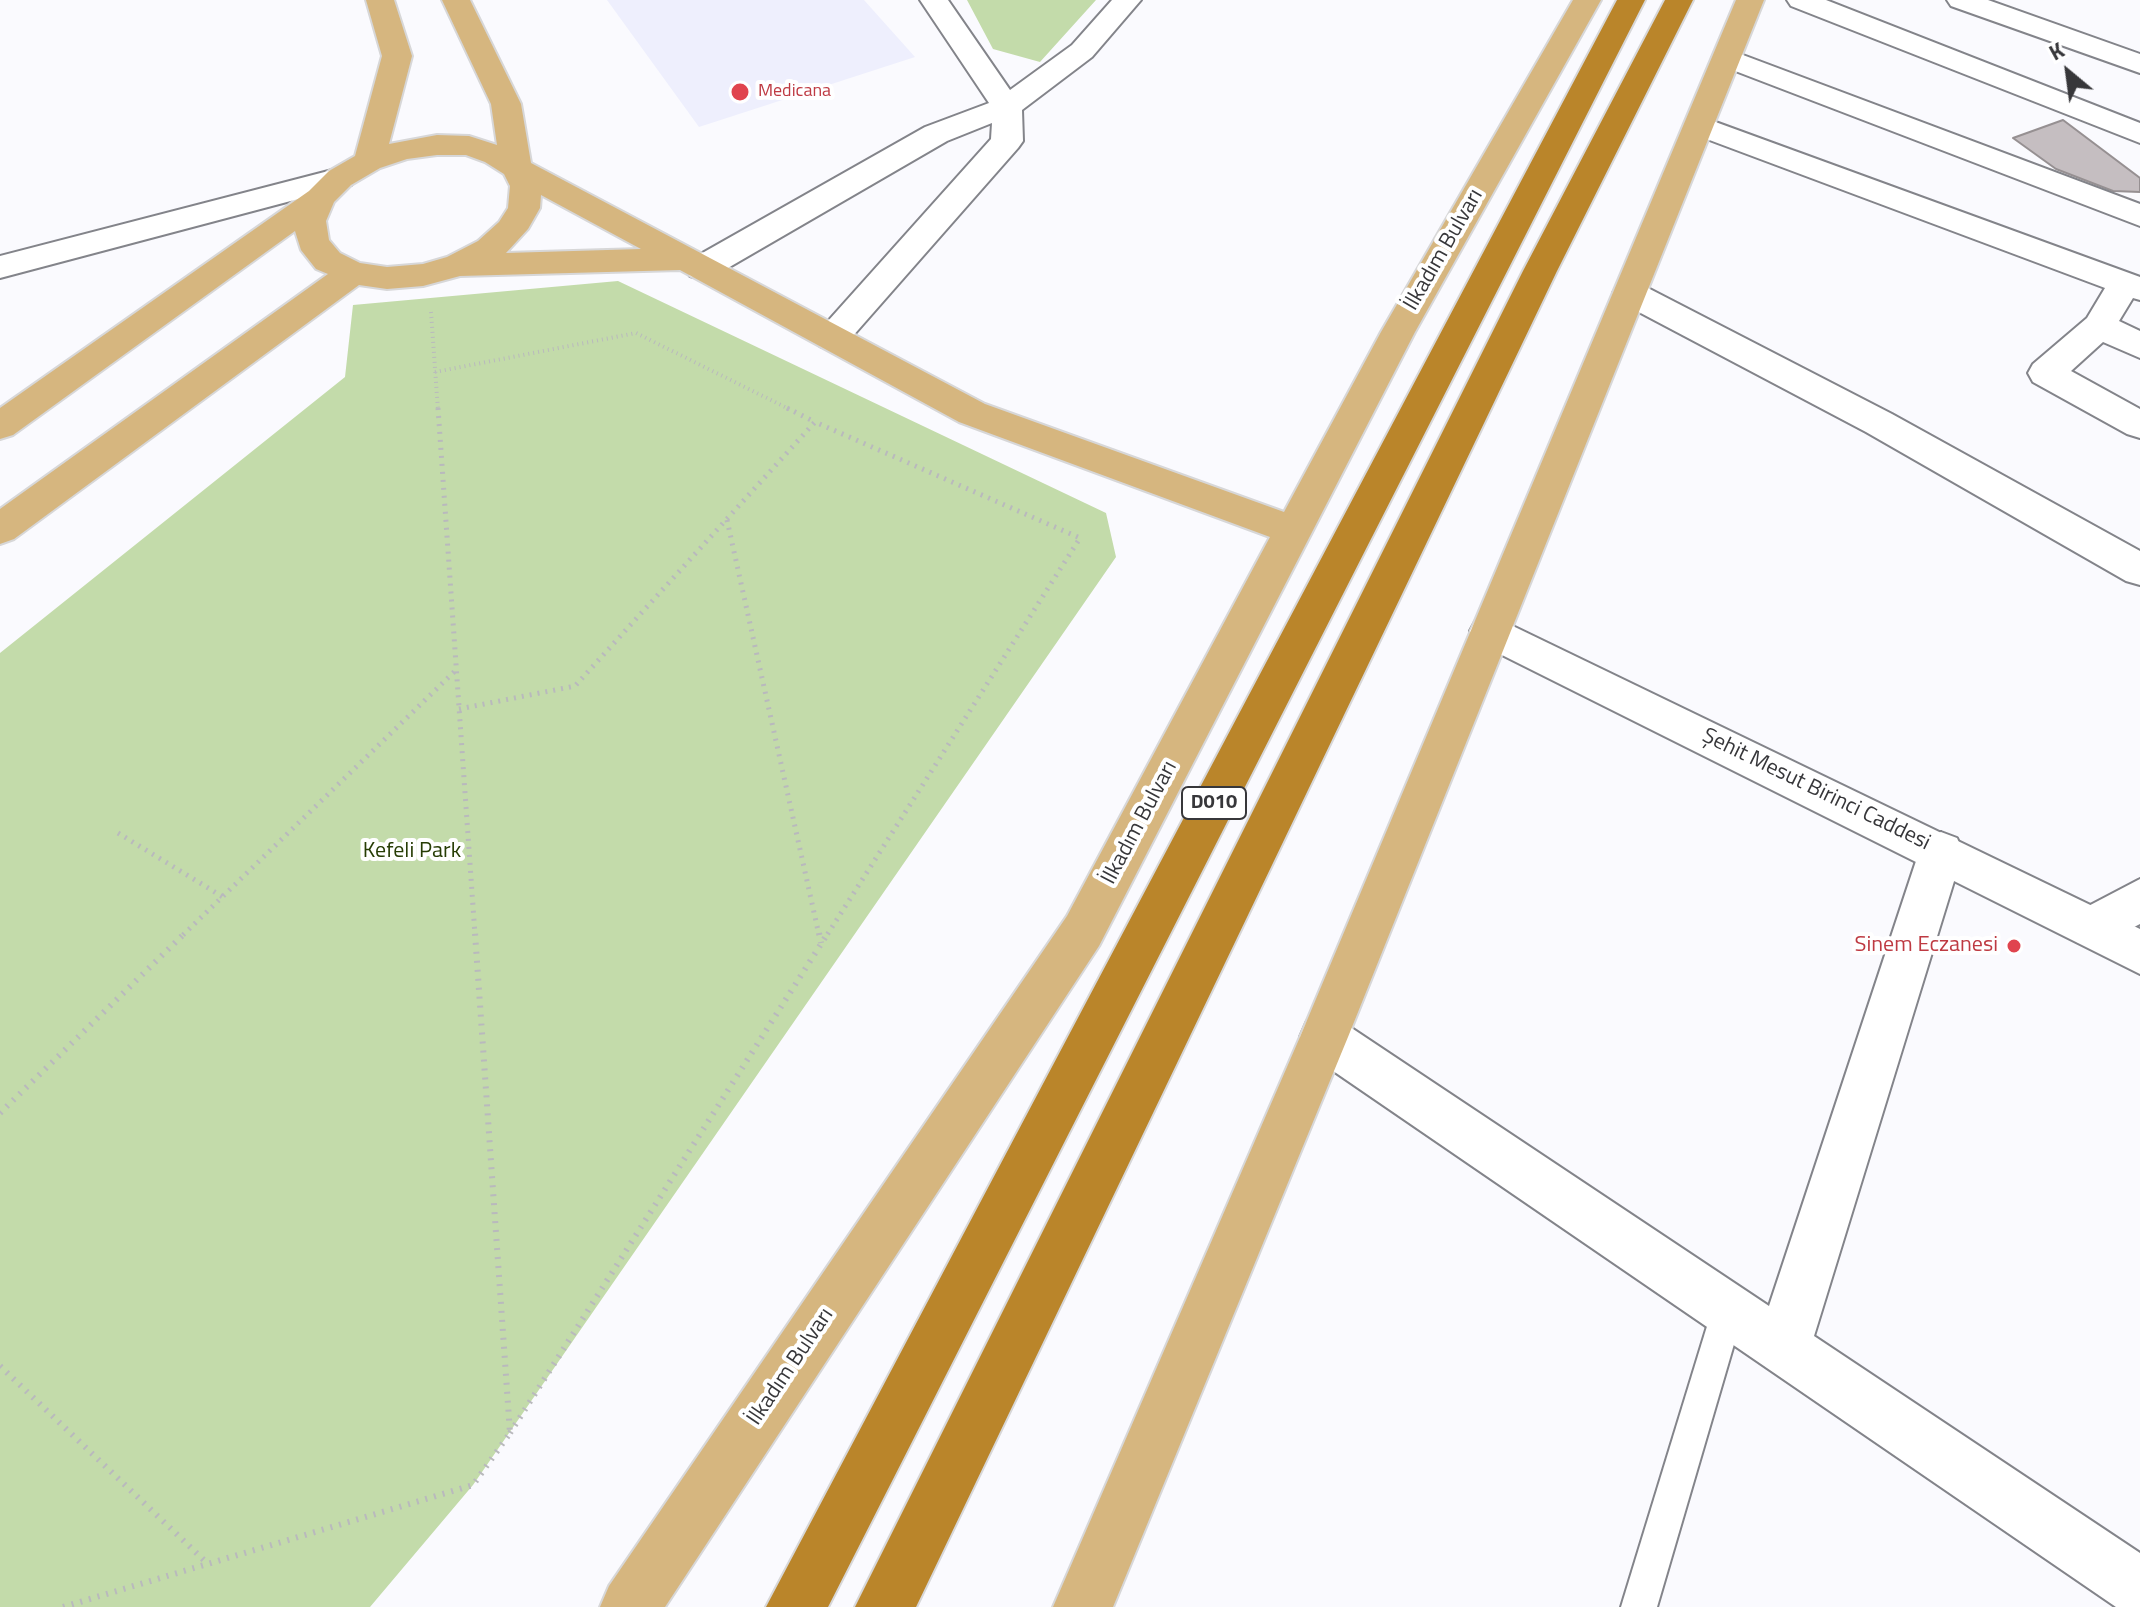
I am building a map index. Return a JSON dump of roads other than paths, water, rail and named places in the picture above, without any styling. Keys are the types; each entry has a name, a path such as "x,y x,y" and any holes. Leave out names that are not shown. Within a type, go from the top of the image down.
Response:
{"highway":[{"name":"D010","path":"796,1607 1631,0"},
{"name":"D010","path":"885,1607 1540,271 1679,0"}],"main road":[{"path":"369,161 397,56 380,0"},
{"path":"330,188 310,221 313,242 328,261 353,273 387,278 423,275 459,265 490,249 512,229 524,208 526,186 516,168 506,104 456,0"},
{"name":"İlkadım Bulvarı","path":"630,1607 1083,931 1398,332 1587,0"},
{"path":"1083,1607 1324,1037 1750,0"},
{"path":"0,426 369,161 403,150 437,145 469,146 496,155 972,413 1295,531"},
{"path":"459,265 694,263"},
{"path":"0,529 353,273"}],"street":[{"path":"832,338 1007,141 1007,107 934,0"},
{"path":"694,263 936,134 1007,107 1082,51 1127,0"},
{"path":"1801,0 2140,134"},
{"path":"1961,0 2044,18 2140,64"},
{"path":"1727,58 2140,216"},
{"path":"1699,125 2132,286 2099,326 2046,373 2140,425"},
{"path":"0,267 330,188"},
{"path":"1630,293 1879,423 2140,570"},
{"path":"2099,326 2140,346"},
{"name":"Şehit Mesut Birinci Caddesi","path":"1490,631 2140,952"},
{"path":"1783,1348 1941,852"},
{"path":"2093,927 2140,900"},
{"path":"1324,1037 2140,1588"}],"lane":[{"path":"1639,1607 1728,1310"}],"place":[{"name":"Medicana","path":"740,92"},
{"name":"Sinem Eczanesi","path":"2014,946"}],"park label":[{"name":"Kefeli Park","path":"412,852"}]}
